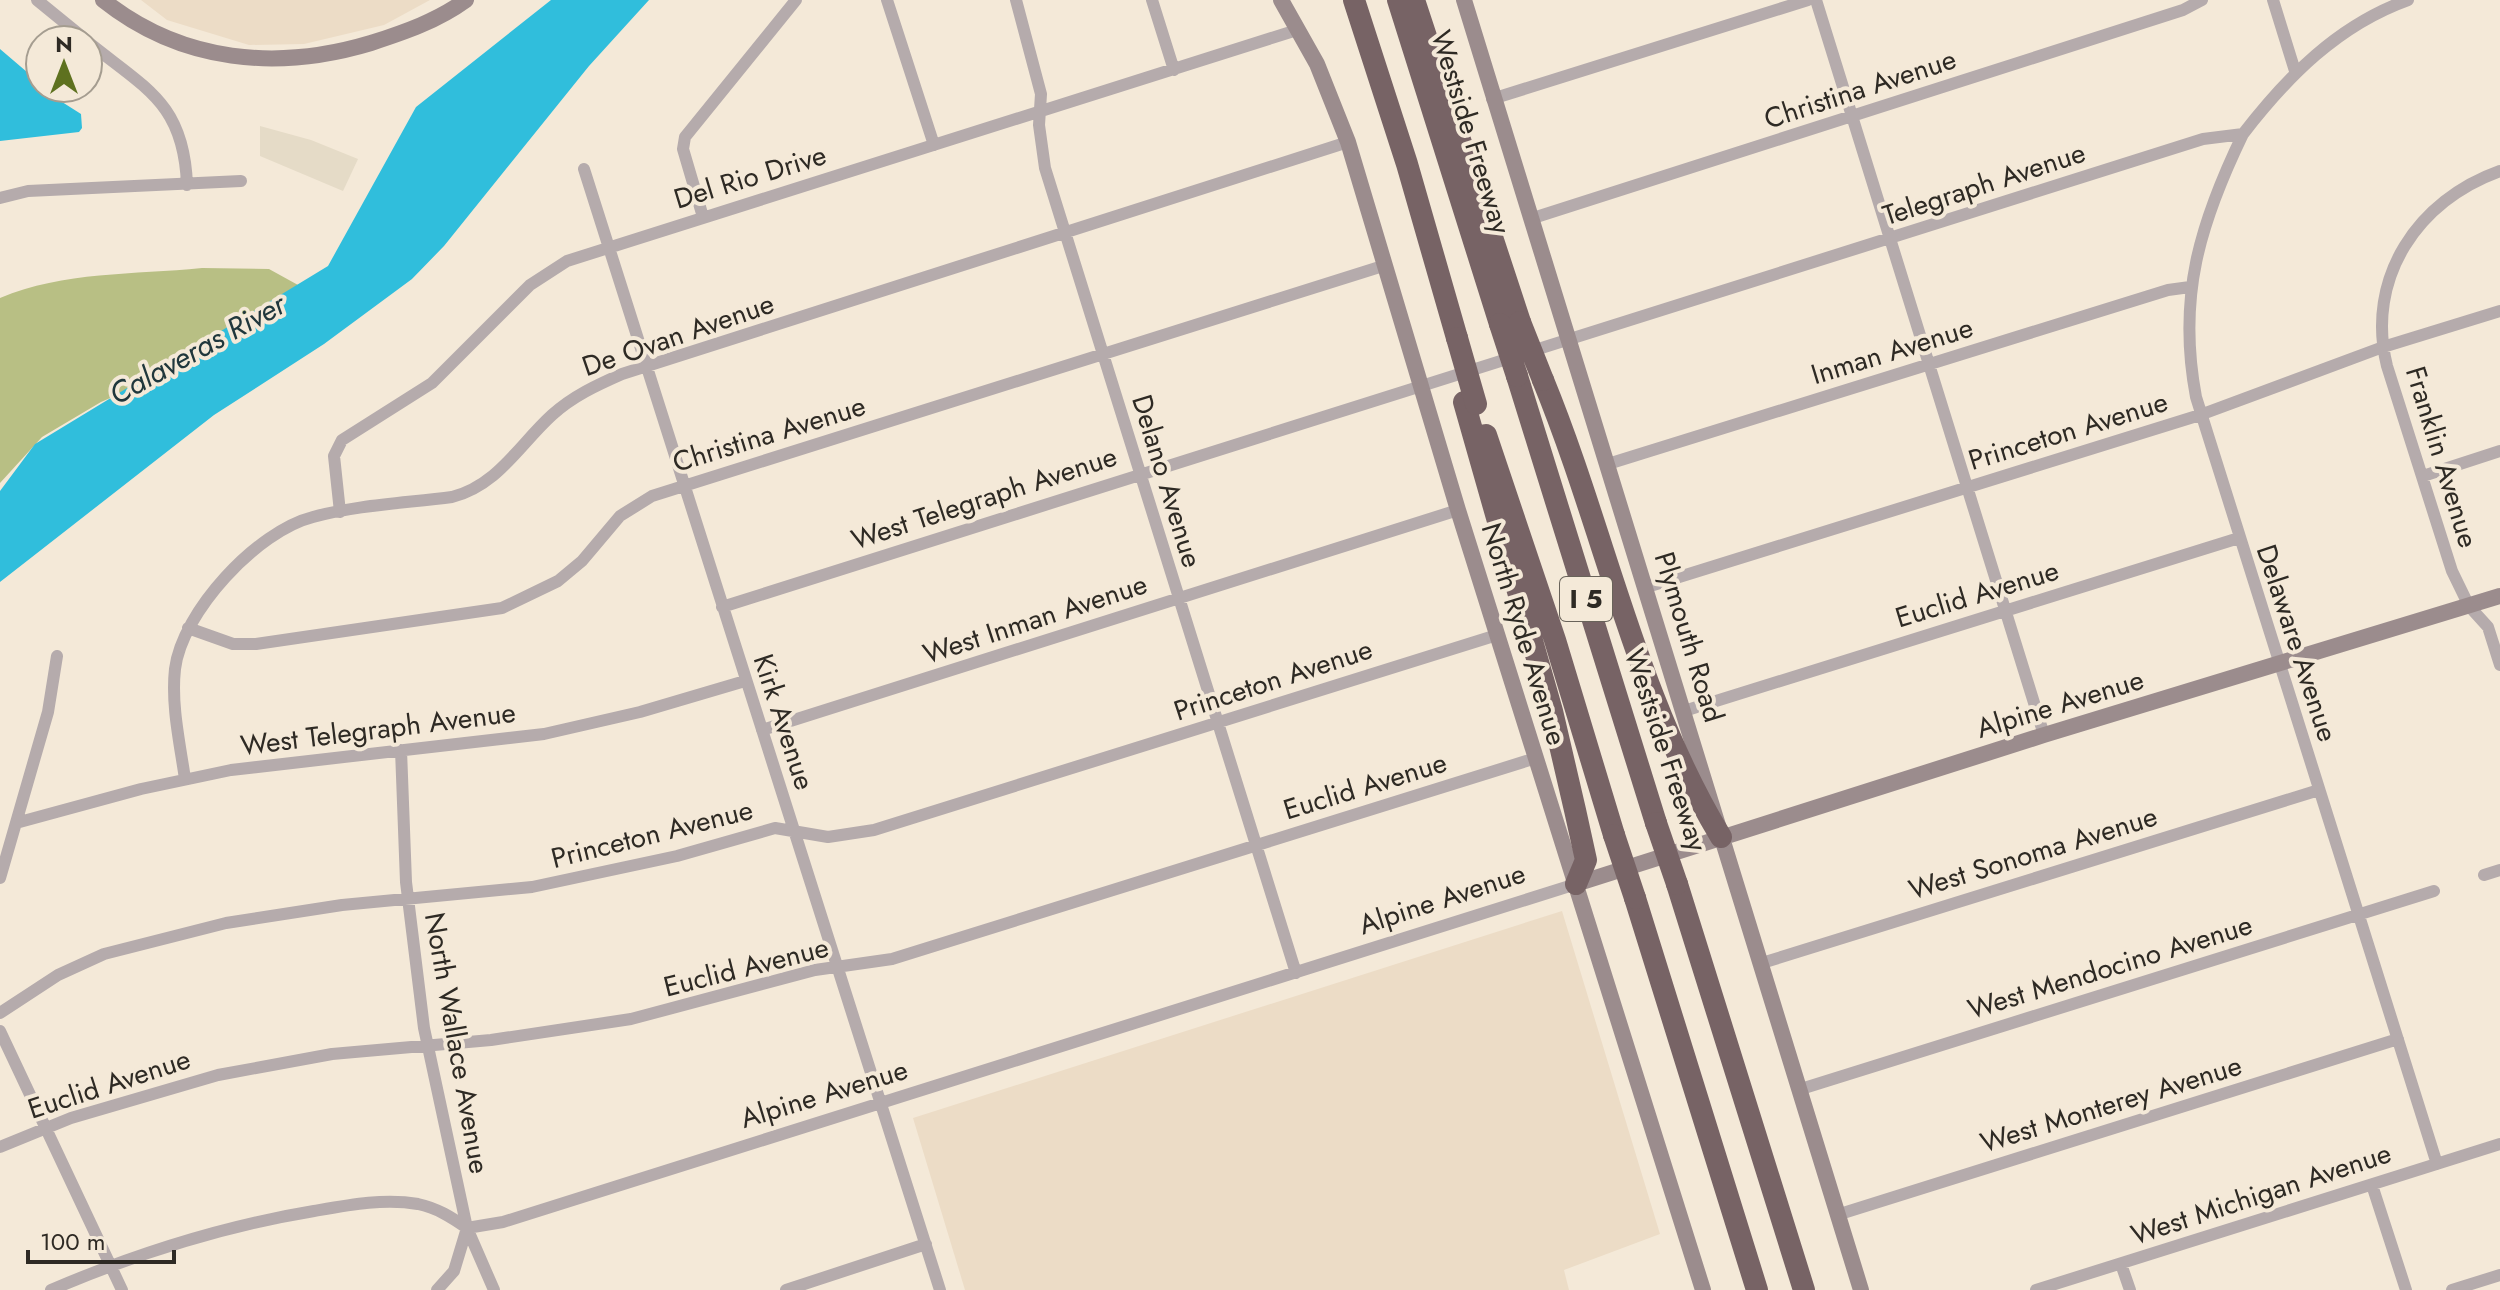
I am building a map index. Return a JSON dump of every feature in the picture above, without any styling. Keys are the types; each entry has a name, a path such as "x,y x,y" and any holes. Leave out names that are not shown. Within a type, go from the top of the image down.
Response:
{"highway":[{"path":"1354,0 1407,164 1418,236 1452,339 1552,711 1586,860 1576,884"},
{"name":"Westside Freeway","path":"1398,0 1510,323 1517,376 1804,1290"},
{"path":"1414,0 1510,323 1543,380 1564,430 1640,659 1685,769 1721,837"},
{"name":"I 5","path":"1470,403 1555,640 1757,1290"}],"street":[{"path":"37,0 66,24"},
{"path":"103,0 135,22 182,44 228,56 270,60 318,57 370,43 425,24 466,0"},
{"path":"703,217 683,149 685,137 796,0"},
{"path":"887,0 934,145"},
{"name":"Delano Avenue","path":"1016,0 1036,65 1041,94 1045,168 1296,973"},
{"path":"1152,0 1174,70"},
{"name":"North Ryde Avenue","path":"1281,0 1317,64 1348,142 1458,510 1703,1290"},
{"name":"Plymouth Road","path":"1464,0 1861,1290"},
{"path":"1492,99 1808,0"},
{"path":"1816,0 2044,735"},
{"name":"Christina Avenue","path":"1530,219 2183,10 2202,0"},
{"path":"2273,0 2295,71"},
{"path":"2243,134 2295,71 2345,32 2408,0"},
{"name":"Del Rio Drive","path":"340,512 334,456 342,440 432,383 530,285 567,261 1297,30"},
{"path":"104,56 169,111 182,138 187,185"},
{"name":"Telegraph Avenue","path":"1534,348 2203,139 2243,134"},
{"name":"Delaware Avenue","path":"2243,134 2204,224 2190,287 2191,374 2200,415 2437,1164"},
{"name":"De Ovan Avenue","path":"185,779 174,673 188,628 206,598 278,532 302,520 452,497 474,490 493,477 567,403 594,386 647,366 1065,235 1348,142"},
{"name":"Kirk Avenue","path":"584,169 940,1290"},
{"path":"2383,347 2383,310 2388,282 2414,230 2446,198 2500,171"},
{"path":"0,198 28,191 241,181"},
{"name":"Christina Avenue","path":"188,628 233,644 256,644 502,608 558,581 582,561 629,508 684,485 1386,265"},
{"name":"Inman Avenue","path":"1608,464 2168,290 2190,287"},
{"name":"Princeton Avenue","path":"1647,587 2200,415 2383,347 2500,311"},
{"name":"Franklin Avenue","path":"2383,347 2452,571 2469,606 2488,627 2500,665"},
{"name":"West Telegraph Avenue","path":"722,607 1534,348"},
{"path":"2423,476 2500,451"},
{"name":"West Inman Avenue","path":"762,730 1458,510"},
{"name":"Euclid Avenue","path":"1684,711 2239,538"},
{"name":"Alpine Avenue","path":"467,1228 503,1222 2044,735 2500,596"},
{"name":"Princeton Avenue","path":"0,1013 69,969 151,939 279,913 532,887 677,856 775,828 828,837 874,830 1497,635"},
{"path":"0,878 53,687 57,656"},
{"name":"West Telegraph Avenue","path":"16,823 185,779 281,762 544,734 640,712 745,681"},
{"name":"North Wallace Avenue","path":"401,750 408,899 428,1045 467,1228 494,1290"},
{"name":"Euclid Avenue","path":"0,1147 44,1128 218,1075 332,1054 543,1033 631,1019 815,970 892,959 1536,758"},
{"name":"West Sonoma Avenue","path":"1762,963 2319,790"},
{"path":"2484,875 2500,870"},
{"name":"West Mendocino Avenue","path":"1801,1089 2434,891"},
{"path":"0,1031 122,1290"},
{"name":"West Monterey Avenue","path":"1840,1214 2398,1039"},
{"name":"West Michigan Avenue","path":"2036,1290 2500,1144"},
{"path":"2372,1185 2406,1290"},
{"path":"51,1290 110,1265 276,1217 385,1201 433,1208 467,1228 454,1271 437,1290"},
{"path":"786,1290 926,1244"},
{"path":"2121,1264 2130,1290"},
{"path":"2452,1290 2500,1275"}],"shaded area":[{"path":"141,0 430,0 384,25 304,44 249,45 167,20"},
{"path":"260,126 311,140 358,159 343,191 260,156"},
{"path":"1562,911 1660,1234 1564,1270 1569,1290 965,1290 913,1118"}],"green space":[{"path":"202,268 269,269 298,285 140,385 101,402 42,437 0,483 0,298 24,289 74,278"}],"water":[{"name":"Calaveras River","path":"551,0 649,0 589,66 444,246 412,279 324,344 214,415 0,582 0,491 35,444 328,266 416,107"},
{"path":"0,49 24,69 24,104 65,104 81,114 82,128 79,132 0,141"}]}
